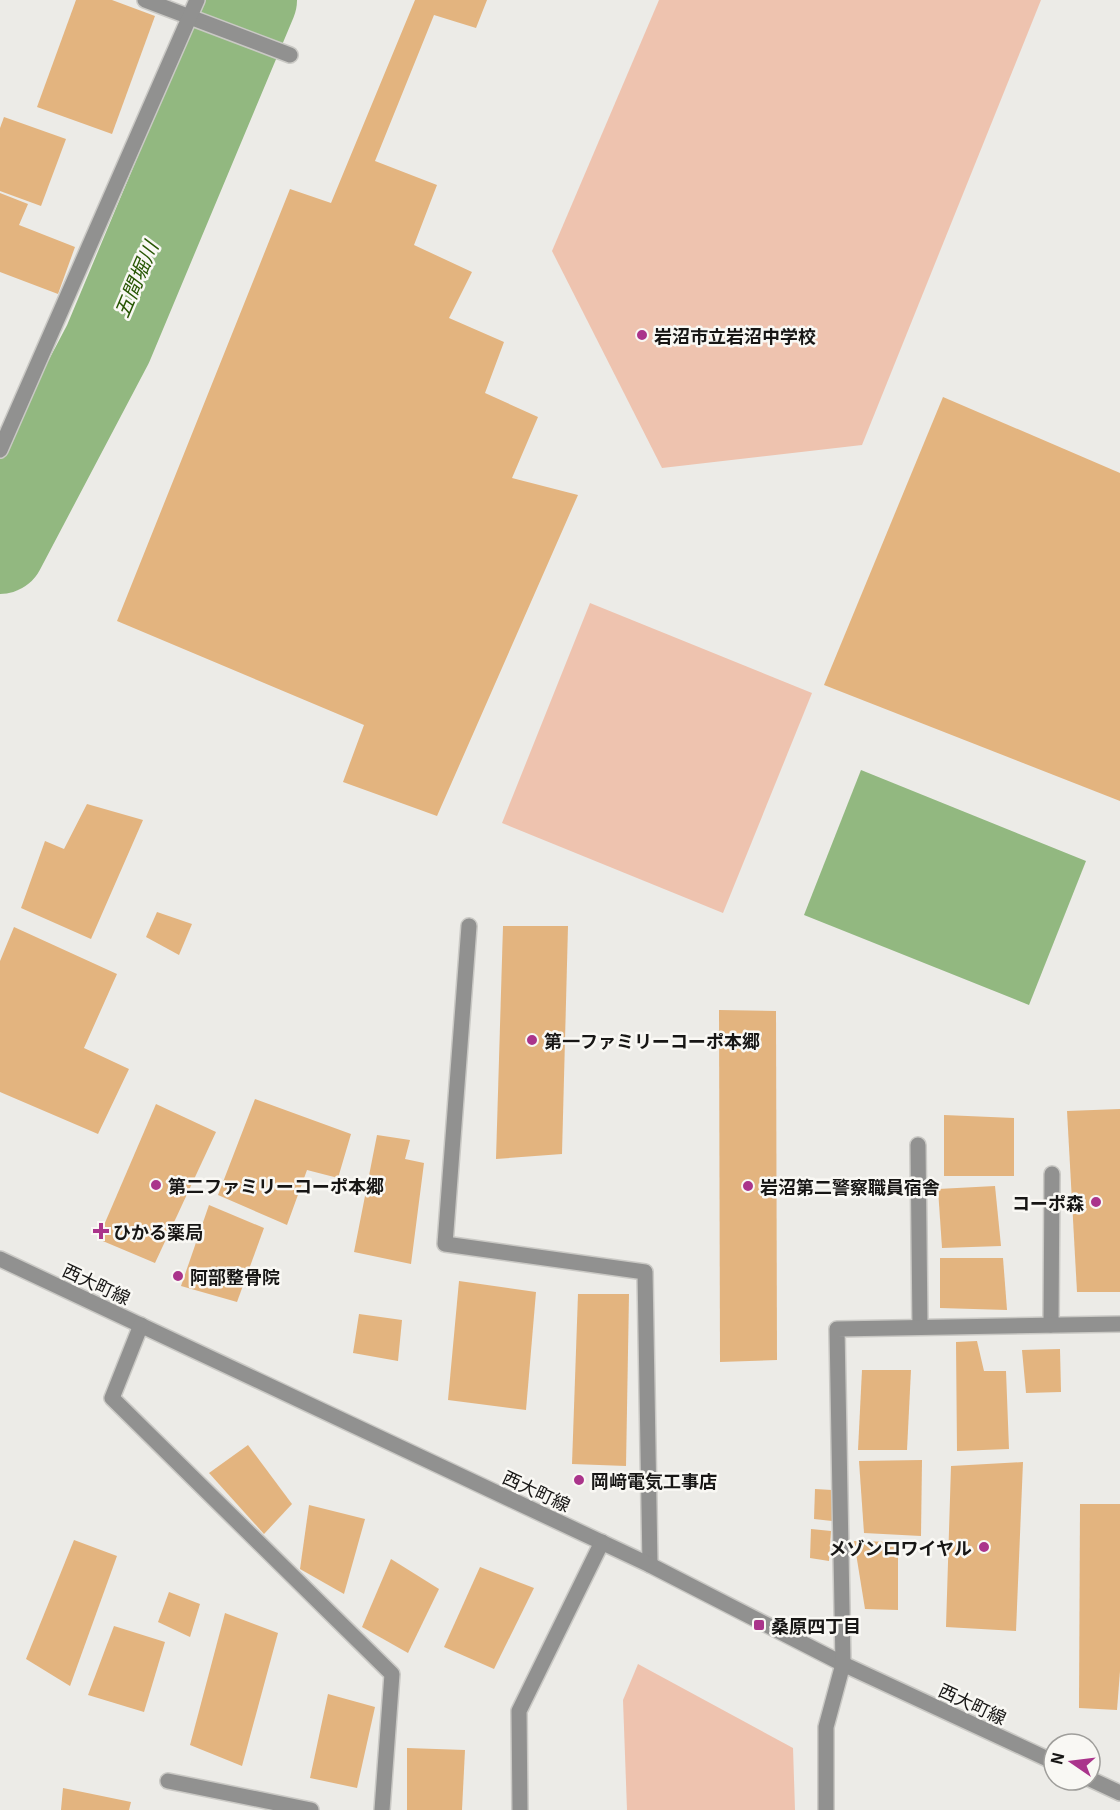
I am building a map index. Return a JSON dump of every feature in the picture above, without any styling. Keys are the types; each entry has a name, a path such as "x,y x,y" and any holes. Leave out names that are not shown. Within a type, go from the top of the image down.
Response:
{"street":[{"path":"145,0 290,55"},
{"path":"0,450 194,19 197,0"},
{"path":"469,926 445,1244 645,1272 650,1565"},
{"path":"918,1145 920,1327"},
{"path":"1051,1325 1052,1174"},
{"name":"西大町線","path":"0,1259 602,1542 843,1664 1042,1756"},
{"path":"826,1810 826,1727 843,1664 837,1329 1120,1324"},
{"path":"141,1325 112,1398 392,1674 382,1810"},
{"path":"520,1810 519,1711 602,1542"},
{"path":"168,1781 311,1810"},
{"path":"1102,1785 1120,1793"}],"shaded area":[{"path":"659,0 1041,0 862,445 662,468 552,251"},
{"path":"590,603 812,693 723,913 502,823"},
{"path":"861,770 1086,861 1029,1005 804,915"},
{"path":"638,1664 793,1748 795,1810 627,1810 623,1700"}],"building":[{"path":"76,0 112,0 155,16 112,134 37,107"},
{"path":"415,0 487,0 476,28 434,15 375,161 437,185 414,245 472,272 449,318 504,342 485,393 538,417 512,478 578,495 437,816 343,782 364,725 117,621 290,189 331,203"},
{"path":"4,117 66,139 41,206 0,191 0,128"},
{"path":"0,193 28,204 19,225 75,247 58,294 0,272"},
{"path":"943,397 1120,473 1120,801 824,685"},
{"path":"87,804 143,820 91,939 21,908 45,841 64,849"},
{"path":"157,912 192,924 179,955 146,937"},
{"name":"第一ファミリーコーポ本郷","path":"503,926 568,926 562,1154 496,1159"},
{"path":"14,927 117,974 84,1048 129,1069 98,1134 0,1092 0,961"},
{"name":"岩沼第二警察職員宿舎","path":"719,1010 776,1011 777,1360 720,1362"},
{"path":"255,1099 351,1134 338,1178 307,1170 287,1225 218,1195"},
{"name":"第二ファミリーコーポ本郷","path":"156,1104 216,1132 155,1263 98,1239"},
{"name":"コーポ森","path":"1120,1109 1120,1292 1077,1292 1067,1111"},
{"path":"944,1115 1014,1118 1014,1176 944,1176"},
{"path":"377,1135 410,1140 405,1159 424,1163 411,1264 354,1252"},
{"path":"995,1186 1001,1246 942,1248 938,1189"},
{"path":"209,1205 264,1228 237,1302 181,1286"},
{"path":"940,1258 1003,1258 1007,1310 940,1308"},
{"path":"459,1281 536,1292 526,1410 448,1400"},
{"path":"578,1294 629,1294 626,1466 572,1464"},
{"path":"359,1314 402,1320 398,1361 353,1353"},
{"path":"977,1341 984,1371 1006,1371 1009,1449 957,1451 956,1342"},
{"path":"1060,1349 1061,1392 1026,1393 1022,1350"},
{"path":"862,1370 911,1370 907,1450 858,1450"},
{"path":"248,1445 292,1504 264,1534 209,1473"},
{"path":"922,1460 921,1536 864,1533 859,1461"},
{"name":"メゾンロワイヤル","path":"1023,1462 1016,1631 946,1627 951,1466"},
{"path":"815,1489 832,1490 832,1521 814,1519"},
{"path":"1080,1504 1120,1504 1120,1671 1117,1710 1079,1708"},
{"path":"309,1505 365,1519 344,1594 300,1569"},
{"path":"811,1529 831,1531 829,1561 810,1558"},
{"path":"74,1540 117,1556 70,1686 26,1659"},
{"path":"854,1541 898,1542 898,1610 865,1609"},
{"path":"391,1559 439,1589 408,1653 362,1627"},
{"path":"480,1567 534,1588 494,1669 444,1647"},
{"path":"169,1592 200,1604 190,1637 158,1622"},
{"path":"225,1613 278,1633 242,1766 190,1745"},
{"path":"114,1626 165,1642 144,1712 88,1695"},
{"path":"328,1694 375,1707 357,1788 310,1778"},
{"path":"407,1748 465,1750 462,1810 407,1810"},
{"path":"63,1788 131,1802 129,1810 61,1810"}],"waterway":[{"name":"五間堀川","path":"0,549 108,344 252,0"}],"place":[{"name":"岩沼市立岩沼中学校","path":"642,335"},
{"name":"第一ファミリーコーポ本郷","path":"532,1040"},
{"name":"第二ファミリーコーポ本郷","path":"156,1185"},
{"name":"岩沼第二警察職員宿舎","path":"748,1186"},
{"name":"コーポ森","path":"1096,1202"},
{"name":"ひかる薬局","path":"101,1231"},
{"name":"阿部整骨院","path":"178,1276"},
{"name":"岡﨑電気工事店","path":"579,1480"},
{"name":"メゾンロワイヤル","path":"984,1547"},
{"name":"桑原四丁目","path":"759,1625"}]}
